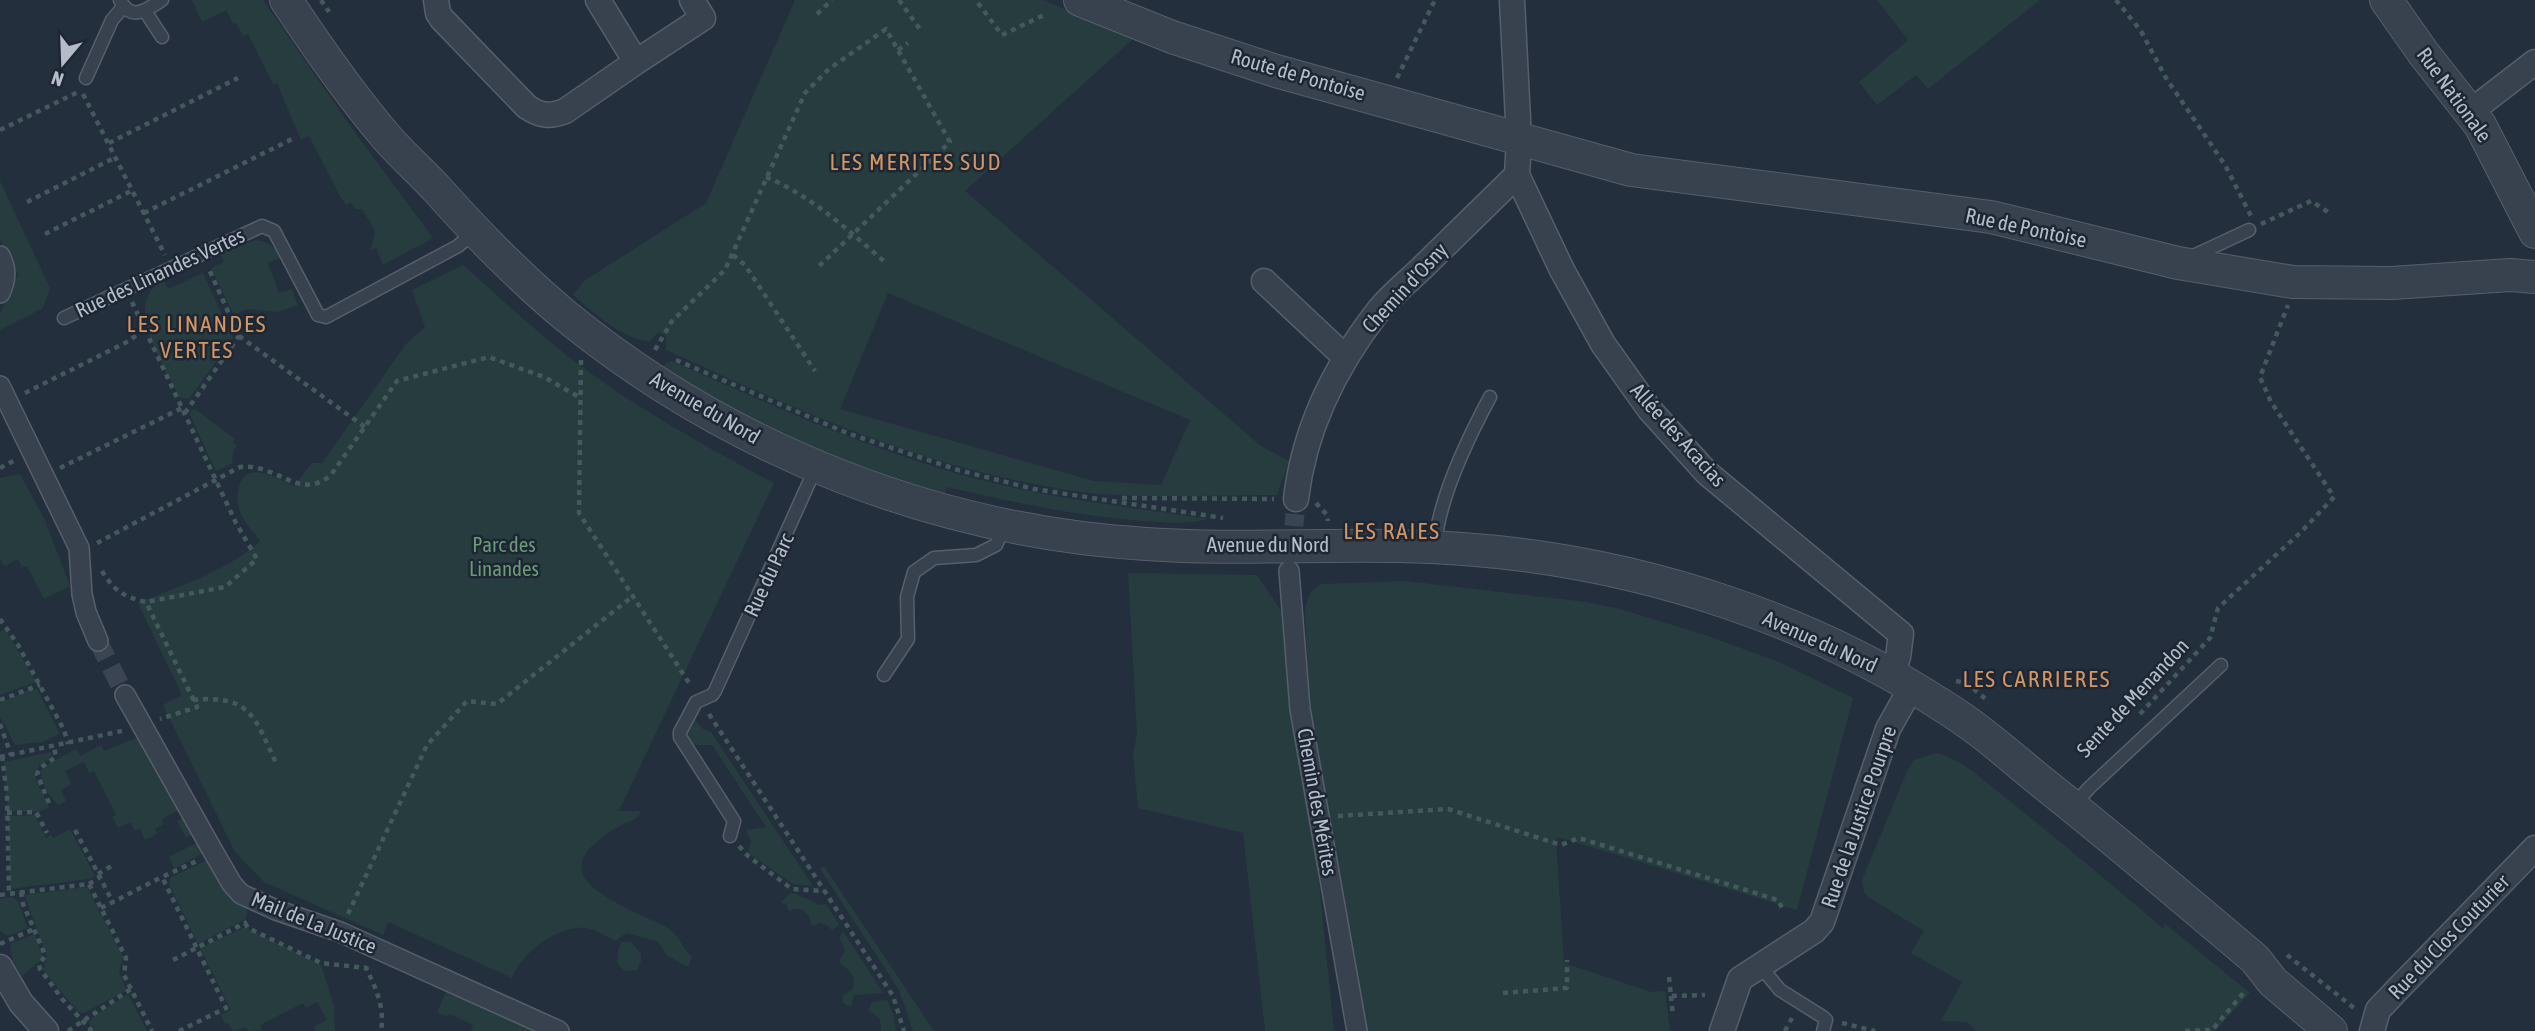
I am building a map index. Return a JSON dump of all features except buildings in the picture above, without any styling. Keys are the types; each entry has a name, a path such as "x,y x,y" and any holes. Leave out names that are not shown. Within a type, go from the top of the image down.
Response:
{"street":[{"name":"Avenue du Nord","path":"286,0 385,135 474,232 550,302 628,362 727,424 816,467 910,501 1005,525 1058,535 1151,545 1435,547 1505,552 1561,559 1619,571 1729,603 1797,629 1902,681 1973,727 2255,959 2273,982 2331,1031"},
{"name":"Avenue du Nord","path":"310,0 434,187"},
{"path":"436,0 442,19 527,107 536,113 555,115 565,111 703,18 692,0"},
{"path":"598,0 636,62"},
{"name":"Route de Pontoise","path":"1080,0 1172,37 1276,71 1519,140"},
{"name":"Allée des Acacias","path":"1512,0 1519,140 1517,175 1562,270 1603,344 1650,410 1707,473 1901,634 1898,657 1902,681"},
{"name":"Rue Nationale","path":"2386,0 2470,112 2491,146 2535,232"},
{"path":"2470,112 2535,62"},
{"name":"Rue de Pontoise","path":"1519,140 1631,170 1991,217 2178,263 2293,282 2392,283 2510,275 2535,277"},
{"name":"Chemin d'Osny","path":"1296,507 1301,463 1323,401 1345,357 1381,308 1517,175"},
{"path":"0,256 5,267 5,276 0,293"},
{"path":"1264,281 1345,357"},
{"path":"4,394 84,548 82,594 97,641"},
{"name":"Chemin des Mérites","path":"1289,571 1300,709 1357,1031"},
{"name":"Rue de la Justice Pourpre","path":"1722,1031 1738,983 1814,931 1822,922 1902,681"},
{"name":"Mail de La Justice","path":"125,695 236,889 255,902 340,932 559,1031"},
{"name":"Rue du Clos Couturier","path":"2372,1031 2378,1010 2535,848"},
{"name":"Avenue du Nord","path":"2255,959 2281,972 2351,1031"},
{"path":"0,967 21,1003 46,1031"}],"lane":[{"path":"86,78 122,3 136,14 162,0"},
{"path":"145,11 162,37"},
{"name":"Rue des Linandes Vertes","path":"64,318 254,228 268,227 277,236 316,312 326,317 458,246 474,232"},
{"path":"2178,263 2253,228"},
{"path":"1435,547 1436,529 1466,442 1490,397"},
{"name":"Rue du Parc","path":"730,836 734,821 680,737 680,732 693,705 712,695 719,682 816,467"},
{"path":"884,675 908,639 907,597 914,572 934,558 976,555 996,545 1005,525"},
{"path":"2073,807 2089,788 2221,665"},
{"path":"1760,966 1780,990 1824,1025"}],"path":[{"path":"817,14 832,0"},
{"path":"899,0 922,32"},
{"path":"1386,101 1435,0"},
{"path":"2116,0 2141,31 2166,78 2225,165 2253,228 2311,201 2331,214"},
{"path":"978,3 1002,35 1044,15"},
{"path":"816,269 950,142 886,29 814,83 796,109 733,255 719,278 672,321 654,351 847,433 1008,483 1230,519"},
{"path":"898,50 908,43"},
{"path":"86,78 82,91 172,268"},
{"path":"109,143 238,78"},
{"path":"0,130 82,91"},
{"path":"144,213 292,139"},
{"path":"27,202 116,157"},
{"path":"766,177 795,191 852,234 886,264"},
{"path":"45,234 132,190"},
{"path":"202,254 239,336 365,427"},
{"path":"733,255 745,265 815,371"},
{"name":"Sente de Menandon","path":"2135,719 2210,638 2218,608 2301,532 2334,497 2270,402 2260,377 2289,303 2293,282"},
{"path":"126,290 216,482 257,559 225,587 146,602 125,598 108,581 84,548 216,482 240,467 253,466 268,470 301,485 320,485 331,475 397,381 489,357 544,377 579,397"},
{"path":"4,394 129,341 144,329"},
{"path":"44,475 183,411 239,336"},
{"path":"581,356 592,364"},
{"path":"1106,498 1296,507"},
{"path":"1317,525 1328,525"},
{"path":"340,932 427,745 467,701 497,704 633,596"},
{"path":"9,894 7,813 1,757 143,725 197,707 146,602"},
{"path":"0,618 2,626 40,685 64,730 68,744"},
{"path":"0,700 40,685"},
{"path":"193,700 216,698 239,704 256,720 277,765"},
{"path":"0,724 11,755"},
{"path":"49,803 37,774 40,768 56,757 54,747"},
{"path":"1320,818 1437,808 1461,811 1561,845 1579,838 1778,900 1782,908"},
{"path":"7,813 36,812 47,834"},
{"path":"75,830 113,903"},
{"path":"730,836 748,856 792,889 825,891"},
{"path":"101,908 214,853"},
{"path":"0,895 89,884 115,864"},
{"path":"162,877 226,1008 180,1031"},
{"path":"89,884 126,958 124,975 152,1031"},
{"path":"21,892 23,904 45,956 40,969 63,1000 92,1031"},
{"path":"173,960 245,923 255,902"},
{"path":"245,923 248,928 321,963 366,968"},
{"path":"0,944 34,929"},
{"path":"374,947 366,968 382,1008 381,1031"},
{"path":"1503,993 1567,988 1567,961"},
{"path":"1669,977 1673,1016"},
{"path":"68,1031 131,989"},
{"path":"2185,1031 2212,1030 2244,992"},
{"path":"1671,996 1705,995"},
{"path":"1785,1031 1792,1018"},
{"path":"1824,1025 1875,1031"}],"green space":[{"path":"192,0 263,0 351,127 433,238 383,265 376,248 371,250 375,230 362,209 355,209 351,202 346,205 309,136 301,140 277,83 273,84 248,34 243,36 226,10 202,22"},
{"path":"795,0 1043,0 1134,38 965,191 1261,446 1289,461 1277,495 1146,496 1085,493 986,474 938,461 800,410 666,350 666,336 658,332 650,341 640,340 619,331 573,295 584,281 706,203","holes":["888,293 1190,420 1161,485 1094,481 840,409"]},
{"path":"1877,0 2040,0 1928,89 1916,75 1877,105 1859,82 1908,40"},
{"path":"0,181 50,288 43,308 0,330 0,314 18,275 0,239"},
{"path":"255,240 268,243 276,250 280,258 268,263 279,293 292,289 298,305 278,312 247,309 234,315 211,268 224,262 220,254"},
{"name":"Parc des Linandes","path":"463,265 542,335 593,375 668,424 774,483 619,811 641,811 640,814 597,841 585,855 581,868 586,879 597,890 673,932 692,957 688,967 666,955 656,941 626,933 615,941 593,930 574,928 552,936 531,951 512,978 388,922 383,935 264,882 235,852 163,705 182,695 138,603 219,569 260,541 245,521 237,501 243,479 248,474 263,473 294,486 312,463 322,463 406,344 425,327 412,290"},
{"path":"203,273 233,338 189,399 180,398 150,336 146,304 151,291 164,281 168,289"},
{"path":"672,361 824,427 941,469 1037,492 1208,519 1176,523 1093,516 946,487 944,497 826,458 660,370 667,362"},
{"path":"195,409 235,439 233,442 237,445 233,451 232,463 216,471 189,413"},
{"path":"20,474 45,520 70,586 44,599 27,566 22,567 18,559 4,566 0,558 0,478"},
{"path":"1128,573 1257,575 1282,612 1309,783 1334,1031 1265,1031 1243,833 1138,808 1133,754 1137,734"},
{"path":"1406,581 1587,602 1620,609 1705,635 1779,662 1853,698 1797,910 1558,837 1556,839 1564,963 1651,992 1665,991 1670,1031 1363,1031 1311,733 1305,611 1310,595 1322,584"},
{"path":"5,629 36,682 0,695 0,632"},
{"path":"37,689 60,734 42,742 15,745 0,716 0,703"},
{"path":"693,717 703,729 711,732 813,886 793,884 748,853 751,841 746,830 766,827 712,745 691,745 686,733"},
{"path":"140,736 203,853 174,869 169,857 196,843 192,835 186,838 177,821 183,818 179,810 162,819 164,824 155,829 157,834 145,840 140,829 135,831 130,822 118,828 112,817 116,815 94,771 89,773 84,762 65,771 71,784 61,790 66,801 58,805 42,781 41,771 46,765 76,749 80,756 101,745 104,751"},
{"path":"51,752 52,758 39,765 35,778 49,807 39,812 8,811 4,762"},
{"path":"1936,753 1955,760 1973,772 2164,929 2164,923 2250,993 2215,1031 1976,1031 1967,1022 1941,1021 1962,982 1911,953 1924,931 1868,897 1864,892 1862,880 1908,769 1914,760"},
{"path":"35,815 46,838 51,835 53,838 70,829 95,876 10,889 8,816"},
{"path":"210,859 248,904 246,919 198,944 169,884 171,877"},
{"path":"824,866 934,1031 913,1031 899,990 820,869"},
{"path":"87,887 123,957 119,972 127,990 84,1013 78,1012 43,970 47,956 24,895"},
{"path":"794,893 820,905 826,904 839,925 832,930 820,923 812,926 805,911 789,911 786,904 780,903"},
{"path":"12,897 18,901 27,927 8,936 0,931 0,899"},
{"path":"245,927 321,965 334,1006 335,1031 316,1031 314,1027 327,1020 317,1002 306,1008 303,1003 260,1025 262,1030 248,1031 246,1027 233,1031 228,1023 225,1024 221,1015 231,1010 200,948"},
{"path":"843,931 883,993 854,995 851,1007 843,1003 843,995 852,990 854,981 849,971 839,962 845,950 839,937"},
{"path":"35,934 43,958 22,976 13,961 10,946"},
{"path":"621,942 631,942 641,954 637,970 625,971 619,965"},
{"path":"448,988 540,1031 471,1031 473,1025 449,1014 447,1017 437,1012"},
{"path":"128,994 147,1031 94,1031 89,1023 94,1016"},
{"path":"887,1000 894,1016 896,1031 881,1031 880,1019 868,1010 872,1002"}],"tunnel":[{"path":"1291,555 1295,514"},
{"path":"98,641 125,695"}],"district":[{"name":"LES MERITES SUD","path":"916,162"},
{"name":"LES LINANDES VERTES","path":"197,337"},
{"name":"LES RAIES","path":"1392,531"},
{"name":"LES CARRIERES","path":"2037,679"}]}
